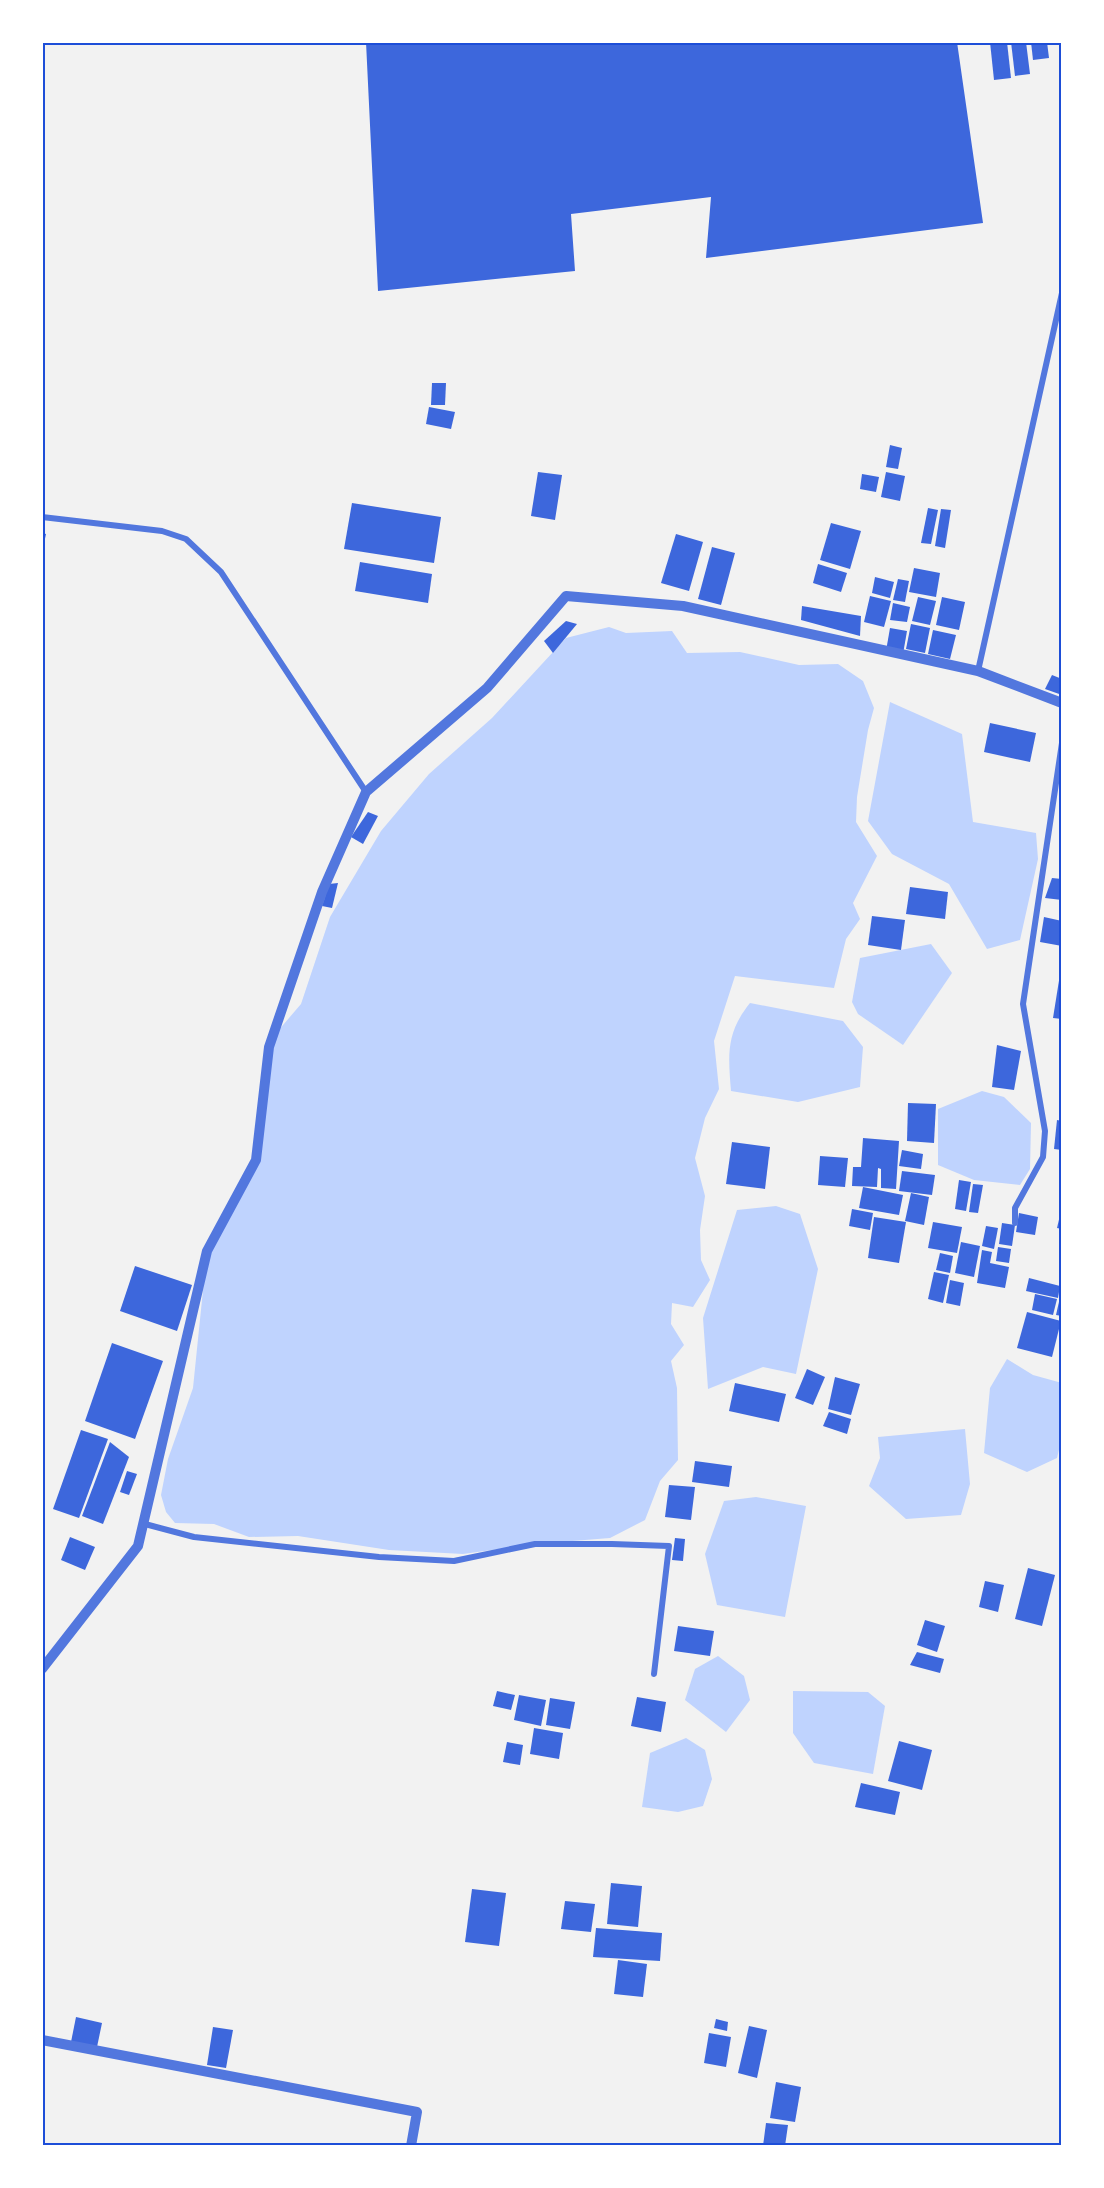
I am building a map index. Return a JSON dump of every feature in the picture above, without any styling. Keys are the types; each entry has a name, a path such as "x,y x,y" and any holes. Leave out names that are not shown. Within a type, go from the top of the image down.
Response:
{"street":[{"path":"978,671 1062,293"},
{"path":"42,517 162,531 186,539 221,572 366,792"},
{"path":"42,1668 138,1546 145,1524 207,1251 256,1160 269,1047 322,892 366,792 487,687 566,596 683,606 978,671 1062,703"},
{"path":"1015,1222 1015,1208 1043,1158 1045,1131 1023,1004 1062,743"},
{"path":"145,1524 194,1537 379,1557 454,1561 536,1544 669,1546 654,1674"},
{"path":"42,2040 417,2112 411,2146"}],"water":[{"path":"609,627 626,633 672,631 687,653 740,652 799,665 838,664 863,681 874,708 857,797 856,822 877,856 853,903 860,919 846,939 834,988 735,976 714,1041 719,1089 705,1118 695,1158 705,1196 700,1230 701,1260 710,1280 693,1307 672,1303 671,1324 684,1345 671,1361 677,1388 678,1460 660,1481 645,1520 610,1538 535,1544 463,1554 389,1550 298,1536 249,1537 214,1524 175,1523 166,1512 161,1495 168,1459 193,1388 207,1251 261,1154 265,1046 301,1004 330,917 381,831 429,774 492,718 566,638"},
{"path":"890,702 962,734 973,822 1036,833 1038,859 1020,940 987,949 949,884 892,854 868,821"},
{"path":"931,944 952,973 903,1045 858,1014 852,1002 860,958"},
{"path":"750,1003 843,1021 863,1047 860,1087 798,1102 731,1091 730,1044 736,1024"},
{"path":"982,1091 1004,1097 1031,1123 1030,1169 1020,1185 974,1180 938,1165 938,1109"},
{"path":"776,1206 800,1214 818,1269 796,1374 763,1367 708,1389 703,1318 737,1210"},
{"path":"1007,1359 1033,1375 1062,1383 1062,1437 1057,1458 1027,1472 984,1453 990,1388"},
{"path":"965,1429 970,1484 961,1515 906,1519 869,1486 880,1458 878,1437"},
{"path":"756,1497 806,1506 785,1617 717,1605 705,1554 724,1501"},
{"path":"718,1656 744,1676 750,1700 726,1732 685,1700 695,1669"},
{"path":"793,1691 868,1692 885,1706 873,1774 814,1763 793,1733"},
{"path":"686,1738 705,1750 712,1779 703,1806 678,1812 642,1807 650,1753"}],"building":[{"path":"366,42 957,42 983,223 706,258 711,197 571,214 575,271 378,291"},
{"path":"990,42 1007,42 1011,78 994,80"},
{"path":"1011,42 1026,42 1030,74 1015,76"},
{"path":"1031,42 1047,42 1049,58 1033,60"},
{"path":"432,383 446,383 445,405 431,405"},
{"path":"429,407 455,412 451,429 426,424"},
{"path":"890,445 902,448 898,469 886,467"},
{"path":"538,472 562,475 555,520 531,516"},
{"path":"886,472 905,476 900,501 881,497"},
{"path":"862,474 879,477 876,492 860,489"},
{"path":"352,503 441,517 434,563 344,549"},
{"path":"928,508 938,510 931,544 921,543"},
{"path":"941,509 951,510 945,548 935,546"},
{"path":"831,523 861,531 850,569 820,560"},
{"path":"42,533 46,534 43,548 42,548"},
{"path":"676,534 703,542 689,591 661,583"},
{"path":"712,547 735,553 721,605 698,599"},
{"path":"360,562 432,574 428,603 355,591"},
{"path":"818,564 847,573 841,592 813,583"},
{"path":"914,568 940,573 936,597 909,592"},
{"path":"875,577 894,582 890,598 872,593"},
{"path":"898,579 909,581 905,602 893,600"},
{"path":"870,596 891,601 884,627 864,622"},
{"path":"918,597 936,601 930,625 912,621"},
{"path":"942,597 965,602 959,630 936,625"},
{"path":"893,603 910,607 907,622 890,620"},
{"path":"802,606 861,616 860,636 801,620"},
{"path":"566,621 577,624 553,653 544,641"},
{"path":"911,624 930,628 925,653 906,649"},
{"path":"890,628 907,631 903,654 886,651"},
{"path":"933,630 956,635 950,659 928,654"},
{"path":"1052,675 1062,679 1062,695 1045,689"},
{"path":"990,723 1036,733 1030,762 984,752"},
{"path":"368,812 378,816 363,844 351,837"},
{"path":"1052,878 1062,879 1062,900 1045,898"},
{"path":"338,883 332,908 322,906 329,884"},
{"path":"910,887 948,892 945,919 906,914"},
{"path":"872,916 905,920 901,950 868,945"},
{"path":"1044,917 1062,921 1062,946 1040,942"},
{"path":"1062,968 1062,1019 1053,1018"},
{"path":"997,1045 1021,1051 1014,1090 992,1087"},
{"path":"908,1103 936,1104 934,1143 907,1141"},
{"path":"1057,1120 1062,1121 1062,1150 1054,1149"},
{"path":"863,1138 899,1141 896,1189 881,1188 881,1169 878,1168 877,1187 852,1186 853,1167 861,1167"},
{"path":"732,1142 770,1147 765,1189 726,1184"},
{"path":"902,1150 923,1154 921,1169 899,1166"},
{"path":"820,1156 848,1158 845,1187 818,1185"},
{"path":"902,1171 935,1175 932,1195 899,1191"},
{"path":"959,1180 971,1182 966,1211 955,1209"},
{"path":"973,1184 983,1185 978,1213 969,1212"},
{"path":"863,1187 903,1195 899,1215 859,1208"},
{"path":"911,1193 929,1197 924,1225 905,1221"},
{"path":"852,1209 873,1213 870,1230 849,1226"},
{"path":"1062,1211 1062,1229 1057,1228"},
{"path":"1019,1213 1038,1217 1035,1235 1016,1232"},
{"path":"874,1217 906,1222 899,1263 868,1258"},
{"path":"933,1222 962,1227 957,1253 928,1248"},
{"path":"1002,1223 1015,1225 1012,1246 999,1244"},
{"path":"986,1226 998,1228 994,1249 982,1246"},
{"path":"961,1242 980,1246 974,1277 955,1273"},
{"path":"998,1247 1011,1249 1009,1263 996,1261"},
{"path":"982,1250 992,1252 990,1263 1009,1267 1005,1288 977,1283"},
{"path":"940,1253 953,1256 950,1273 936,1270"},
{"path":"135,1266 192,1285 177,1331 120,1311"},
{"path":"934,1272 949,1275 943,1303 928,1299"},
{"path":"1029,1278 1060,1286 1058,1298 1026,1291"},
{"path":"950,1280 964,1283 960,1306 946,1303"},
{"path":"1062,1293 1062,1316 1056,1315"},
{"path":"1035,1294 1057,1299 1053,1315 1032,1310"},
{"path":"1027,1312 1061,1321 1052,1357 1017,1348"},
{"path":"112,1343 163,1361 135,1439 85,1421"},
{"path":"807,1369 825,1377 813,1405 795,1398"},
{"path":"835,1377 860,1384 851,1415 828,1409"},
{"path":"735,1383 786,1394 779,1422 729,1411"},
{"path":"829,1412 851,1419 847,1434 823,1426"},
{"path":"81,1430 108,1439 79,1518 53,1509"},
{"path":"110,1442 129,1457 103,1524 82,1516"},
{"path":"695,1461 732,1466 729,1487 692,1482"},
{"path":"127,1471 137,1474 129,1495 120,1492"},
{"path":"669,1485 695,1487 691,1520 665,1517"},
{"path":"70,1537 95,1547 85,1570 61,1560"},
{"path":"675,1538 685,1539 683,1561 672,1560"},
{"path":"1028,1568 1055,1575 1042,1626 1015,1619"},
{"path":"985,1581 1004,1585 998,1612 979,1607"},
{"path":"925,1620 945,1626 937,1652 917,1645"},
{"path":"678,1626 714,1631 710,1656 674,1651"},
{"path":"917,1652 944,1659 940,1673 910,1665"},
{"path":"497,1691 515,1695 511,1710 493,1706"},
{"path":"519,1695 546,1700 541,1726 514,1720"},
{"path":"637,1697 666,1702 661,1732 631,1726"},
{"path":"550,1698 575,1702 570,1729 546,1725"},
{"path":"534,1728 563,1733 559,1759 530,1754"},
{"path":"899,1741 932,1750 922,1790 888,1781"},
{"path":"507,1742 523,1745 520,1765 503,1762"},
{"path":"861,1783 900,1792 895,1815 855,1807"},
{"path":"611,1883 642,1886 638,1927 607,1924"},
{"path":"472,1889 506,1893 499,1946 465,1942"},
{"path":"565,1901 595,1904 591,1932 561,1929"},
{"path":"596,1928 662,1933 660,1961 593,1957"},
{"path":"618,1960 647,1964 643,1997 614,1994"},
{"path":"76,2017 102,2023 97,2047 71,2042"},
{"path":"716,2019 728,2022 727,2031 714,2028"},
{"path":"749,2026 767,2030 757,2078 738,2073"},
{"path":"213,2027 233,2030 226,2068 207,2065"},
{"path":"709,2033 731,2037 726,2067 704,2063"},
{"path":"776,2082 801,2087 795,2122 770,2118"},
{"path":"766,2123 788,2125 785,2146 763,2146"}]}
